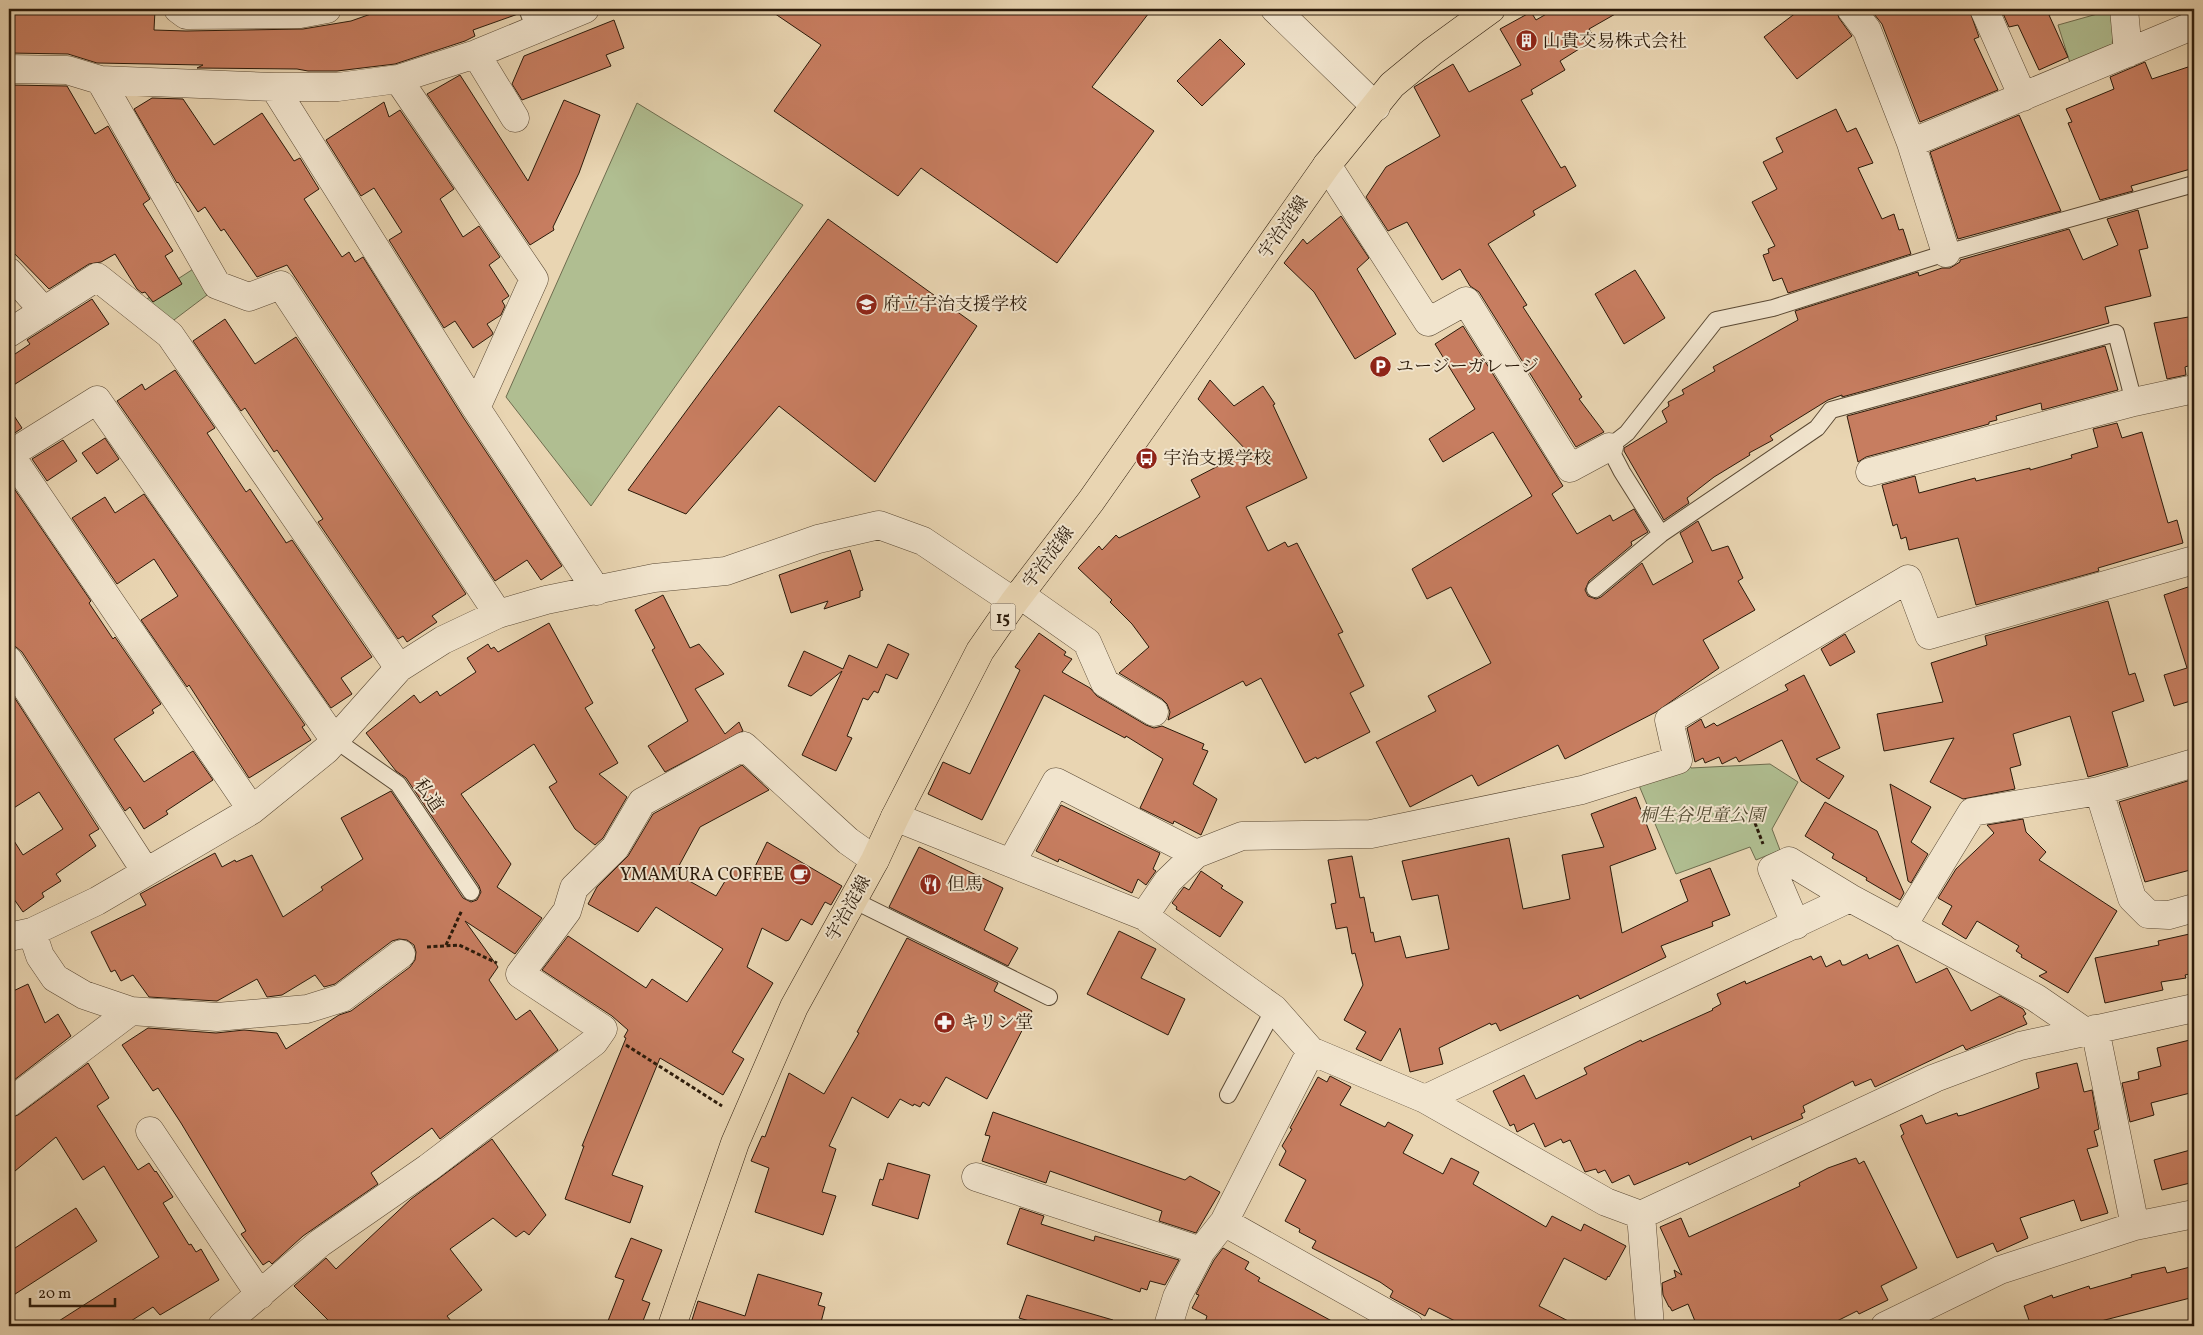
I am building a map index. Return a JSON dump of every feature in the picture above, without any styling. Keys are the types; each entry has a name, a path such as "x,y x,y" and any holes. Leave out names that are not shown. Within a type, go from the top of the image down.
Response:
{"main road":[{"name":"宇治淀線","path":"672,1326 735,1143 794,1007 875,860 980,651 1017,598 1090,501 1327,165 1392,85 1432,52 1491,9"}],"street":[{"path":"178,9 186,15 300,14 327,9"},
{"path":"9,69 67,70 100,80 274,87 338,87 398,79 476,54 532,19 585,9"},
{"path":"1276,9 1376,106"},
{"path":"1851,9 1867,30 1911,143 1946,253"},
{"path":"1984,9 2023,97"},
{"path":"2124,9 2128,53"},
{"path":"1911,143 2194,25"},
{"path":"476,54 515,118"},
{"path":"398,79 534,279 476,408"},
{"path":"100,80 217,285 250,297 281,285 498,614"},
{"path":"274,87 476,408 597,590"},
{"path":"1327,165 1428,322 1466,302 1570,468 1609,447"},
{"path":"9,272 44,311"},
{"path":"9,333 97,277 170,335 399,668"},
{"path":"1870,472 2134,402 2194,389"},
{"path":"252,810 9,455 97,400 334,739"},
{"path":"400,954 342,998 307,1009 217,1016 131,1011 84,995 55,978 40,956 20,934 97,901 252,810 326,750 399,668 443,640 498,614 546,600 654,578 726,571 818,539 879,525 923,541 1087,642 1105,683 1154,712"},
{"path":"1144,916 1168,881 1196,854 1242,836 1371,834 1582,790 1678,760 1670,720 1908,579 1929,635 2194,560"},
{"path":"9,661 146,872"},
{"path":"222,1326 320,1243 428,1168 594,1042 602,1029 520,974 567,911 574,888 615,848 642,802 744,746 848,841 875,860"},
{"path":"1902,927 1972,812 2099,791 2194,763"},
{"path":"1011,863 1056,782 1196,854"},
{"path":"2099,791 2132,898 2148,914 2169,915 2194,908"},
{"path":"895,817 1144,916 1274,1009 1311,1051 1425,1099 1606,1202 1641,1215 1935,1078 2020,1046 2194,1008"},
{"path":"1796,925 1772,869 1789,861 1850,898 2036,998 2089,1030 2135,1226"},
{"path":"1425,1099 1850,898"},
{"path":"9,1103 131,1011"},
{"path":"1168,1326 1177,1298 1201,1252 1224,1222 1311,1051"},
{"path":"150,1131 260,1295"},
{"path":"976,1177 1201,1252"},
{"path":"1885,1326 2000,1270 2135,1226 2194,1214"},
{"path":"1641,1215 1650,1326"},
{"path":"1224,1222 1410,1326"}],"lane":[{"path":"1661,534 1622,472 1609,447 1627,433 1716,320 1773,308 1946,253 2194,184"},
{"path":"1594,589 1661,534 1818,428 1831,410 2116,333 2134,402"},
{"name":"私道","path":"334,739 398,784 471,892"},
{"path":"853,900 1049,997"},
{"path":"1228,1095 1274,1009"}],"path":[{"path":"1755,823 1761,839"},
{"path":"446,945 471,892"},
{"path":"400,954 434,945 459,945 520,974"},
{"path":"602,1029 745,1121"}],"green space":[{"path":"2115,9 2112,47 2071,66 2058,25"},
{"path":"637,103 803,205 591,506 506,397"},
{"path":"201,264 215,289 166,326 139,304"},
{"name":"桐生谷児童公園","path":"1687,757 1691,768 1770,764 1798,782 1772,829 1780,850 1756,860 1750,847 1676,874 1638,783"}],"building":[{"path":"41,9 155,10 154,30 186,31 303,29 351,21 385,9 517,9 518,14 473,30 475,36 465,41 395,64 337,71 308,71 297,69 197,68 203,65 97,63 68,54 9,53 11,10 41,12"},
{"path":"768,9 1152,9 1092,87 1154,131 1057,263 921,168 898,196 774,111 821,45"},
{"path":"1555,9 1624,9 1589,29 1595,39 1560,61 1565,70 1531,90 1533,94 1521,100 1561,168 1565,166 1576,186 1533,211 1535,215 1488,244 1527,305 1523,307 1582,397 1579,399 1604,432 1576,447 1479,292 1470,286 1460,269 1442,280 1407,222 1388,231 1366,197 1386,167 1440,136 1414,87 1453,64 1469,92 1521,65 1500,29 1531,12 1536,20"},
{"path":"1801,9 1836,9 1839,18 1852,36 1797,79 1764,37"},
{"path":"1870,9 1969,9 1979,37 1974,39 1998,90 1920,122 1882,24"},
{"path":"2001,9 2052,9 2053,14 2049,15 2068,57 2039,70 2018,25 2009,27"},
{"path":"614,20 624,48 606,55 611,66 522,100 512,84 524,56"},
{"path":"1220,39 1245,64 1202,106 1177,81"},
{"path":"2145,62 2152,79 2194,65 2194,168 2131,186 2133,191 2100,200 2068,123 2072,122 2066,109 2114,89 2110,77"},
{"path":"460,75 528,181 564,100 600,115 579,173 553,227 554,230 530,245 427,94"},
{"path":"9,85 67,86 95,134 108,126 150,199 143,204 173,251 165,256 182,284 153,302 145,292 142,293 137,289 115,254 101,262 89,264 49,289 9,248"},
{"path":"152,98 183,99 214,145 262,113 294,161 300,158 319,189 304,199 342,257 349,252 355,262 363,257 463,417 562,566 541,580 527,560 495,581 287,265 257,277 224,229 221,231 205,207 198,212 177,183 134,109"},
{"path":"384,102 389,117 400,110 454,189 440,199 463,237 479,226 500,257 489,265 509,296 502,301 505,306 501,315 487,324 493,333 492,335 473,348 455,321 444,328 389,240 402,232 374,188 361,196 326,140"},
{"path":"1836,109 1847,132 1856,128 1873,163 1858,168 1882,219 1894,214 1899,230 1903,229 1911,254 1788,293 1782,278 1773,281 1763,255 1769,253 1768,249 1775,246 1752,202 1777,189 1763,162 1783,152 1776,138"},
{"path":"2019,115 2061,211 1958,239 1930,152"},
{"path":"2138,210 2148,248 2139,250 2151,296 2105,307 2109,323 1828,400 1770,436 1773,440 1749,453 1750,455 1714,477 1687,498 1689,503 1664,520 1624,451 1624,448 1667,422 1662,411 1669,406 1668,402 1684,394 1682,390 1715,371 1713,367 1798,320 1795,311 1918,272 1919,276 1942,268 1950,268 1960,262 1960,260 2069,229 2083,260 2118,245 2107,219"},
{"path":"1341,216 1369,258 1357,269 1396,334 1355,359 1314,292 1284,263 1303,239 1307,244"},
{"path":"828,219 977,326 875,482 779,406 686,514 628,490"},
{"path":"1635,270 1665,318 1624,344 1595,294"},
{"path":"92,299 109,324 9,388 9,358 30,344 27,340"},
{"path":"2194,316 2194,364 2185,367 2186,375 2167,379 2154,323"},
{"path":"225,319 255,364 296,337 466,594 432,616 437,622 407,642 403,636 398,639 318,522 323,519 277,450 274,452 245,408 241,411 193,341"},
{"path":"1463,326 1563,486 1552,494 1577,534 1610,515 1613,521 1634,509 1648,532 1631,542 1632,545 1589,581 1585,590 1588,596 1596,599 1601,597 1642,563 1653,585 1693,562 1680,533 1698,521 1712,551 1728,546 1743,578 1738,581 1755,610 1703,640 1719,668 1656,712 1565,759 1558,745 1478,786 1472,775 1410,807 1376,742 1436,711 1428,696 1491,663 1451,587 1427,599 1412,569 1532,496 1493,432 1443,462 1429,439 1475,409 1435,344"},
{"path":"2105,346 2118,390 2042,410 2041,403 1996,416 1997,420 1989,422 1989,424 1866,457 1858,462 1847,416"},
{"path":"175,370 215,428 207,433 246,492 250,489 286,543 292,540 372,657 341,678 352,694 331,708 117,401 142,384 145,390"},
{"path":"1210,380 1234,406 1263,386 1275,404 1273,405 1307,478 1246,507 1268,551 1285,542 1288,547 1297,543 1343,632 1338,634 1364,686 1350,693 1370,732 1317,759 1316,757 1305,763 1261,678 1246,686 1243,681 1168,720 1170,712 1167,704 1162,699 1119,673 1149,647 1132,624 1110,602 1112,600 1078,568 1099,546 1102,550 1116,535 1119,538 1200,497 1191,480 1247,451 1198,399"},
{"path":"9,408 22,428 9,437"},
{"path":"2117,423 2122,438 2142,432 2168,523 2177,520 2183,543 2098,568 2099,571 1976,605 1958,538 1909,550 1906,537 1901,539 1897,524 1893,526 1882,485 1915,476 1919,493 1975,478 1976,481 2030,468 2030,470 2072,458 2071,455 2098,447 2093,429"},
{"path":"105,438 119,459 97,474 82,453"},
{"path":"63,440 77,461 47,481 32,459"},
{"path":"9,481 91,601 89,603 113,639 115,637 161,704 152,710 154,713 114,739 144,782 193,751 213,780 166,811 168,814 144,829 130,807 125,811 22,652 16,647 9,645"},
{"path":"144,494 305,725 302,727 311,740 249,778 189,685 187,687 141,620 178,596 154,559 117,584 72,518 105,497 115,513"},
{"path":"850,550 863,590 860,591 860,597 824,609 828,601 791,613 779,575"},
{"path":"2194,585 2194,700 2174,706 2164,675 2187,668 2164,595"},
{"path":"663,595 690,648 699,644 724,674 695,689 725,734 739,722 743,731 665,772 648,746 688,721 652,650 655,648 635,610"},
{"path":"2108,601 2129,675 2135,673 2144,701 2112,712 2128,766 2088,777 2070,716 2013,734 2021,765 2010,768 2015,789 1963,799 1930,782 1954,738 1884,751 1877,714 1943,702 1931,663 1987,645 1985,636"},
{"path":"549,623 593,703 585,708 618,763 599,774 627,797 603,838 595,845 575,829 549,787 557,782 534,744 461,794 511,864 497,887 542,918 515,954 465,921 498,967 489,980 516,1020 530,1010 558,1050 440,1139 432,1128 371,1173 378,1184 303,1236 272,1264 269,1261 263,1265 241,1234 246,1231 181,1123 158,1088 153,1091 122,1045 148,1028 216,1033 244,1030 277,1033 286,1049 339,1015 351,1011 410,967 415,960 416,952 414,945 407,940 399,939 392,941 335,984 324,987 315,975 282,995 267,997 257,979 217,1001 149,997 133,975 121,981 115,970 111,972 91,932 146,905 140,894 215,853 222,867 235,860 236,862 252,855 283,917 323,890 321,887 363,859 341,818 391,791 463,898 471,902 477,900 481,892 479,886 406,778 396,771 366,733 414,695 420,703 437,691 440,696 476,672 467,658 488,644 491,649 494,647 498,652"},
{"path":"1039,633 1066,652 1064,655 1072,659 1062,672 1090,688 1097,696 1146,725 1154,728 1162,726 1204,744 1202,749 1208,751 1193,784 1217,799 1201,835 1174,821 1173,824 1140,808 1163,759 1126,736 1125,738 1044,695 982,820 928,794 943,762 970,774 1020,670 1015,667"},
{"path":"1845,634 1855,652 1830,666 1821,649"},
{"path":"888,644 909,654 897,679 886,674 878,693 874,691 868,700 863,698 847,736 852,738 836,771 802,755 842,671 811,696 788,686 804,651 843,669 849,655 877,668"},
{"path":"1804,675 1840,748 1816,759 1844,776 1829,799 1801,781 1782,740 1739,762 1736,757 1722,764 1719,757 1705,763 1703,758 1695,762 1687,728 1701,719 1705,728 1714,723 1717,726 1788,690 1785,685"},
{"path":"9,689 99,829 89,835 96,846 56,874 61,881 42,893 44,897 23,912 9,892 9,833 23,855 63,829 39,792 9,811"},
{"path":"742,765 769,790 700,827 675,873 716,896 733,868 750,877 767,842 842,886 831,905 825,902 812,925 801,919 789,940 786,941 762,928 747,967 773,983 732,1052 744,1059 723,1095 660,1058 612,1175 643,1186 630,1223 565,1199 584,1146 582,1146 628,1030 612,1016 542,970 568,936 646,988 652,979 687,1002 723,949 656,907 638,932 588,904 597,887 628,856 653,814"},
{"path":"2194,779 2194,869 2145,882 2119,802"},
{"path":"1890,784 1931,807 1911,842 1928,854 1911,883 1908,881"},
{"path":"1636,797 1656,849 1610,866 1622,933 1688,901 1680,880 1710,868 1730,915 1712,922 1713,926 1661,946 1666,957 1580,999 1578,995 1500,1031 1496,1023 1491,1025 1490,1023 1439,1048 1443,1064 1410,1072 1400,1028 1381,1061 1356,1049 1366,1032 1344,1020 1363,985 1355,953 1352,954 1347,927 1336,929 1331,904 1336,903 1328,860 1352,856 1360,898 1364,897 1371,933 1373,932 1375,942 1400,936 1406,958 1449,949 1438,895 1412,900 1402,861 1509,838 1523,909 1570,899 1562,855 1604,847 1591,814"},
{"path":"1825,802 1877,831 1904,893 1900,900 1832,858 1834,854 1805,836"},
{"path":"1061,805 1160,853 1153,869 1156,871 1146,885 1138,879 1132,893 1059,859 1058,862 1036,851"},
{"path":"2023,819 2026,832 2046,852 2039,860 2117,911 2068,993 2039,976 2047,972 2021,957 2022,955 2016,951 2019,946 1977,921 1966,939 1942,924 1952,906 1938,898 1956,869 1994,833 1987,825"},
{"path":"919,847 1003,888 984,930 1018,948 1008,966 889,907"},
{"path":"1201,871 1223,886 1221,888 1243,902 1220,937 1176,909 1177,907 1172,903 1184,887 1189,890"},
{"path":"1119,931 1156,949 1141,978 1185,999 1168,1035 1087,994"},
{"path":"2194,933 2194,973 2185,975 2186,978 2161,982 2163,990 2105,1003 2095,958 2159,945 2158,941"},
{"path":"907,938 998,983 994,991 1032,1011 987,1099 946,1077 929,1106 923,1102 920,1107 914,1104 913,1106 900,1099 888,1118 852,1097 829,1146 836,1149 822,1192 836,1196 823,1235 755,1212 769,1168 751,1161 762,1136 765,1137 789,1073 824,1094 859,1033 857,1032"},
{"path":"1898,945 1916,983 1947,968 1971,1011 2000,996 2023,1009 2026,1014 2023,1016 2027,1024 1966,1050 1963,1045 1875,1087 1871,1079 1855,1086 1853,1081 1803,1106 1805,1112 1801,1114 1803,1118 1752,1140 1751,1136 1689,1165 1688,1162 1634,1185 1629,1175 1612,1183 1605,1170 1598,1173 1596,1169 1585,1172 1570,1140 1563,1143 1561,1139 1545,1147 1534,1123 1517,1132 1514,1124 1510,1126 1493,1091 1524,1075 1536,1099 1587,1074 1584,1068 1641,1040 1642,1042 1713,1010 1721,1004 1717,994 1745,981 1746,984 1811,956 1813,960 1821,956 1826,967 1840,960 1842,965 1845,965 1867,954 1869,959"},
{"path":"28,984 45,1023 58,1014 71,1036 9,1084 9,993"},
{"path":"2194,1039 2194,1092 2151,1103 2154,1115 2130,1122 2122,1083 2139,1079 2138,1072 2161,1066 2157,1048"},
{"path":"88,1063 109,1098 97,1106 138,1170 149,1163 156,1171 173,1197 163,1203 189,1245 191,1244 196,1252 201,1249 219,1280 160,1315 153,1307 123,1326 51,1326 159,1257 104,1166 83,1180 56,1137 9,1176 9,1118 18,1115"},
{"path":"2077,1063 2084,1092 2092,1090 2099,1129 2094,1131 2098,1146 2087,1149 2108,1213 2081,1221 2074,1200 2020,1218 2028,1238 1997,1252 1993,1243 1957,1258 1901,1136 1904,1134 1900,1125 1922,1115 1926,1124 1957,1113 1958,1116 1963,1115 2039,1088 2036,1073"},
{"path":"1330,1076 1351,1087 1340,1105 1385,1127 1388,1122 1413,1135 1403,1153 1443,1174 1451,1158 1479,1172 1473,1184 1546,1227 1552,1216 1581,1231 1584,1224 1626,1246 1606,1280 1564,1258 1539,1306 1578,1326 1487,1326 1478,1322 1476,1326 1465,1326 1429,1308 1425,1316 1390,1297 1393,1291 1380,1282 1312,1248 1316,1241 1299,1232 1300,1229 1285,1221 1306,1180 1279,1165 1286,1151 1282,1146 1318,1077 1327,1082"},
{"path":"993,1112 1185,1180 1190,1176 1220,1192 1196,1233 1159,1221 1162,1211 1050,1171 1046,1183 982,1161 990,1136 985,1135"},
{"path":"492,1139 546,1215 529,1235 524,1231 516,1237 493,1218 450,1249 482,1290 447,1316 455,1326 334,1326 294,1286 326,1258 336,1269 411,1199"},
{"path":"2194,1149 2194,1182 2162,1190 2154,1160"},
{"path":"1856,1158 1859,1164 1864,1161 1917,1268 1881,1286 1888,1300 1859,1314 1857,1311 1827,1326 1697,1326 1688,1304 1672,1311 1663,1295 1662,1283 1676,1277 1674,1270 1682,1275 1660,1227 1681,1218 1689,1237 1800,1186 1799,1183 1828,1168"},
{"path":"888,1163 930,1175 918,1219 872,1205 880,1179 883,1180"},
{"path":"76,1208 97,1241 9,1298 9,1252"},
{"path":"1020,1208 1044,1216 1041,1224 1094,1241 1095,1236 1179,1260 1165,1285 1150,1281 1147,1290 1141,1288 1140,1292 1007,1244"},
{"path":"631,1238 662,1250 642,1300 650,1303 641,1326 606,1326 624,1280 615,1277"},
{"path":"1223,1248 1249,1262 1245,1269 1260,1278 1258,1281 1341,1326 1204,1326 1207,1316 1192,1308 1199,1295 1196,1294 1214,1260"},
{"path":"2194,1266 2194,1297 2101,1321 2103,1326 2031,1326 2024,1306 2052,1295 2053,1298 2089,1286 2090,1289 2132,1277 2131,1275 2165,1267 2167,1273"},
{"path":"758,1274 822,1293 818,1305 825,1307 820,1326 690,1326 698,1301 745,1316"},
{"path":"1027,1295 1113,1320 1112,1326 1047,1326 1019,1318"}],"place":[{"name":"山貴交易株式会社","path":"1527,41"},
{"name":"府立宇治支援学校","path":"867,304"},
{"name":"ユージーガレージ","path":"1380,366"},
{"name":"宇治支援学校","path":"1147,458"},
{"name":"YMAMURA COFFEE","path":"800,874"},
{"name":"但馬","path":"931,884"},
{"name":"キリン堂","path":"945,1022"}]}
